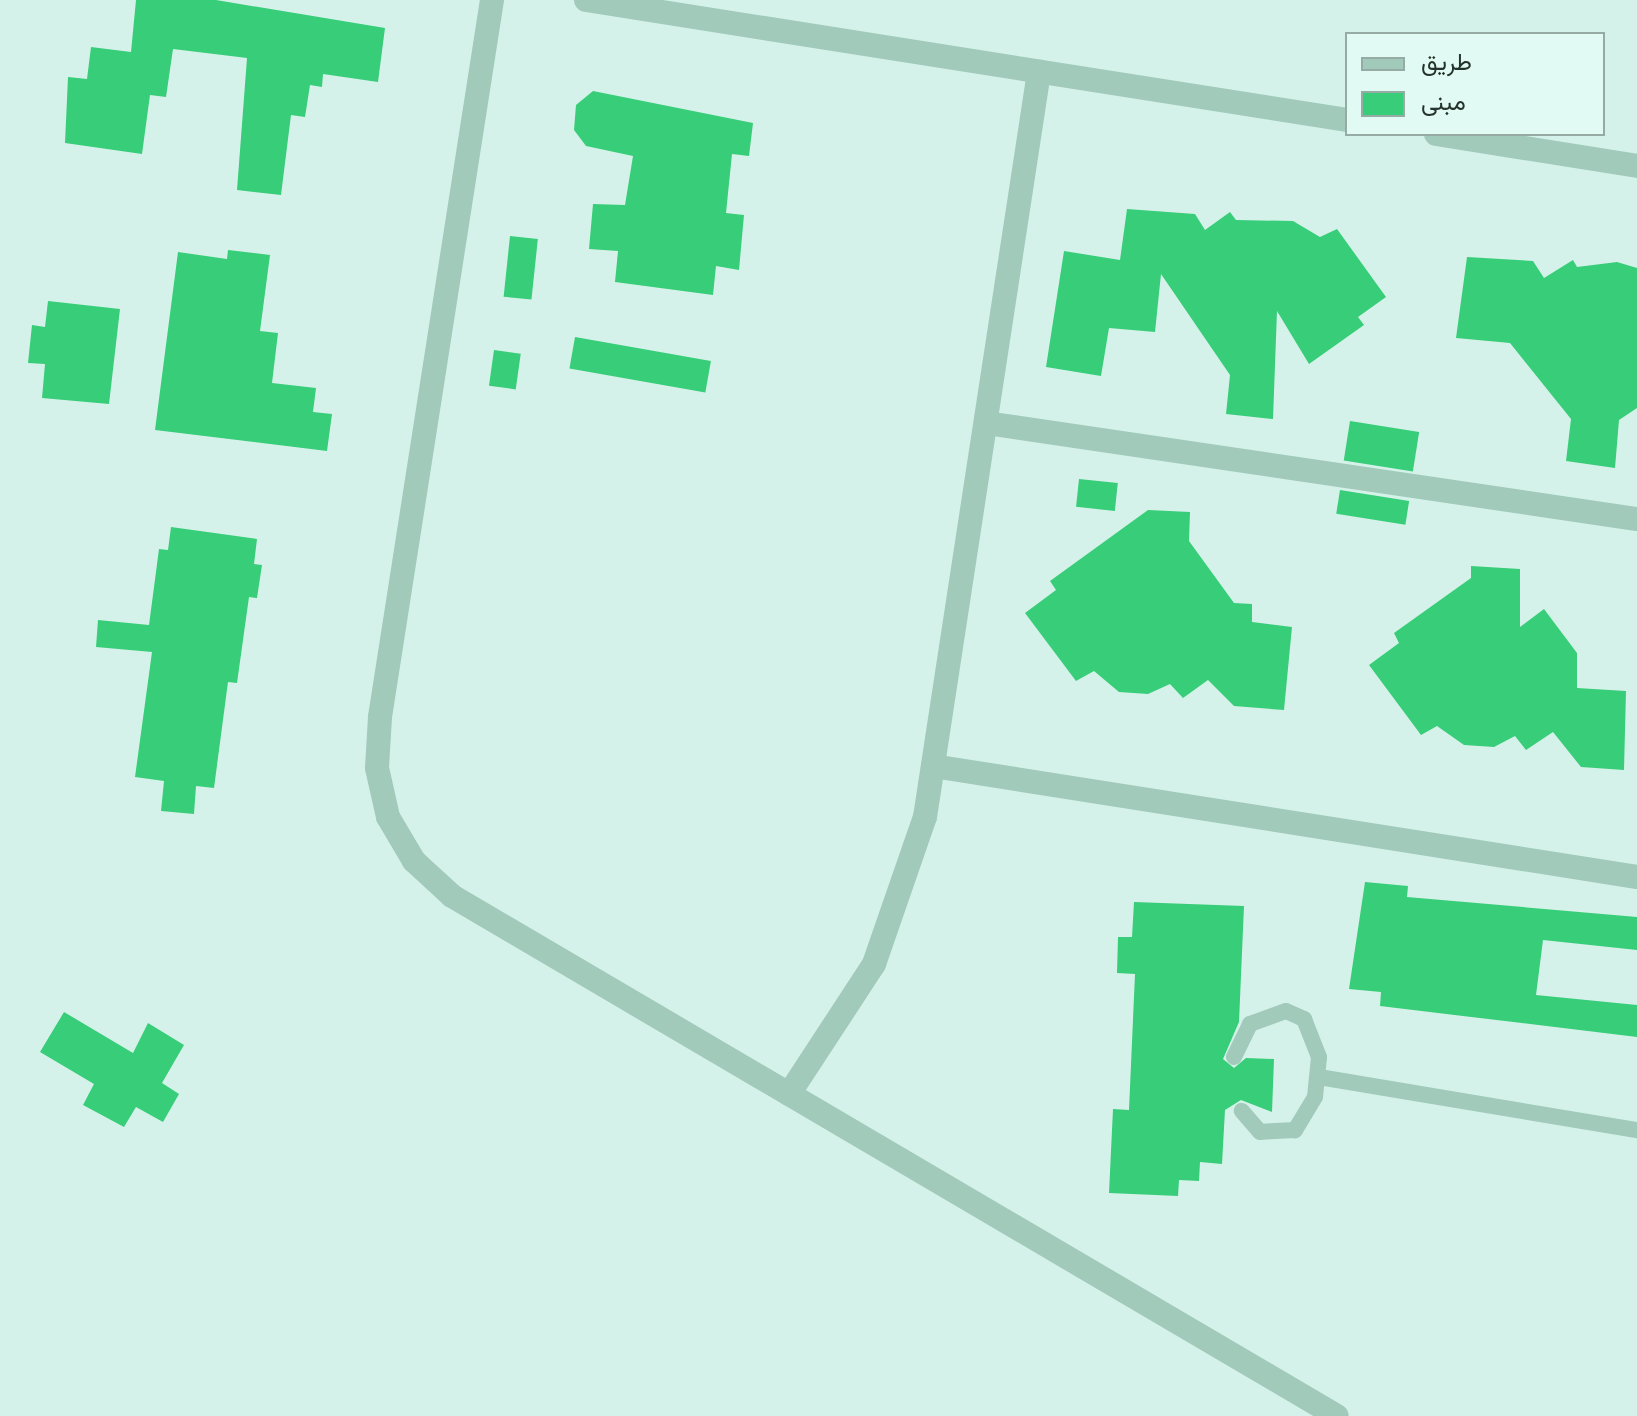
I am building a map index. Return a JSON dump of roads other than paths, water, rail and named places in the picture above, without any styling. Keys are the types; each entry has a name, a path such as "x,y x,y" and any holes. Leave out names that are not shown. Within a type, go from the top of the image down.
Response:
{"street":[{"path":"492,0 380,717 377,768 388,817 414,861 452,896 1337,1416"},
{"path":"586,0 1345,120"},
{"path":"789,1094 849,1009 895,917 933,766 1039,72"},
{"path":"1449,136 1637,166"},
{"path":"986,423 1637,519"},
{"path":"933,766 1637,877"}],"lane":[{"path":"1234,1057 1250,1024 1286,1011 1304,1019 1315,1036 1319,1077 1295,1130 1260,1132 1242,1111"},
{"path":"1319,1077 1637,1130"}]}
